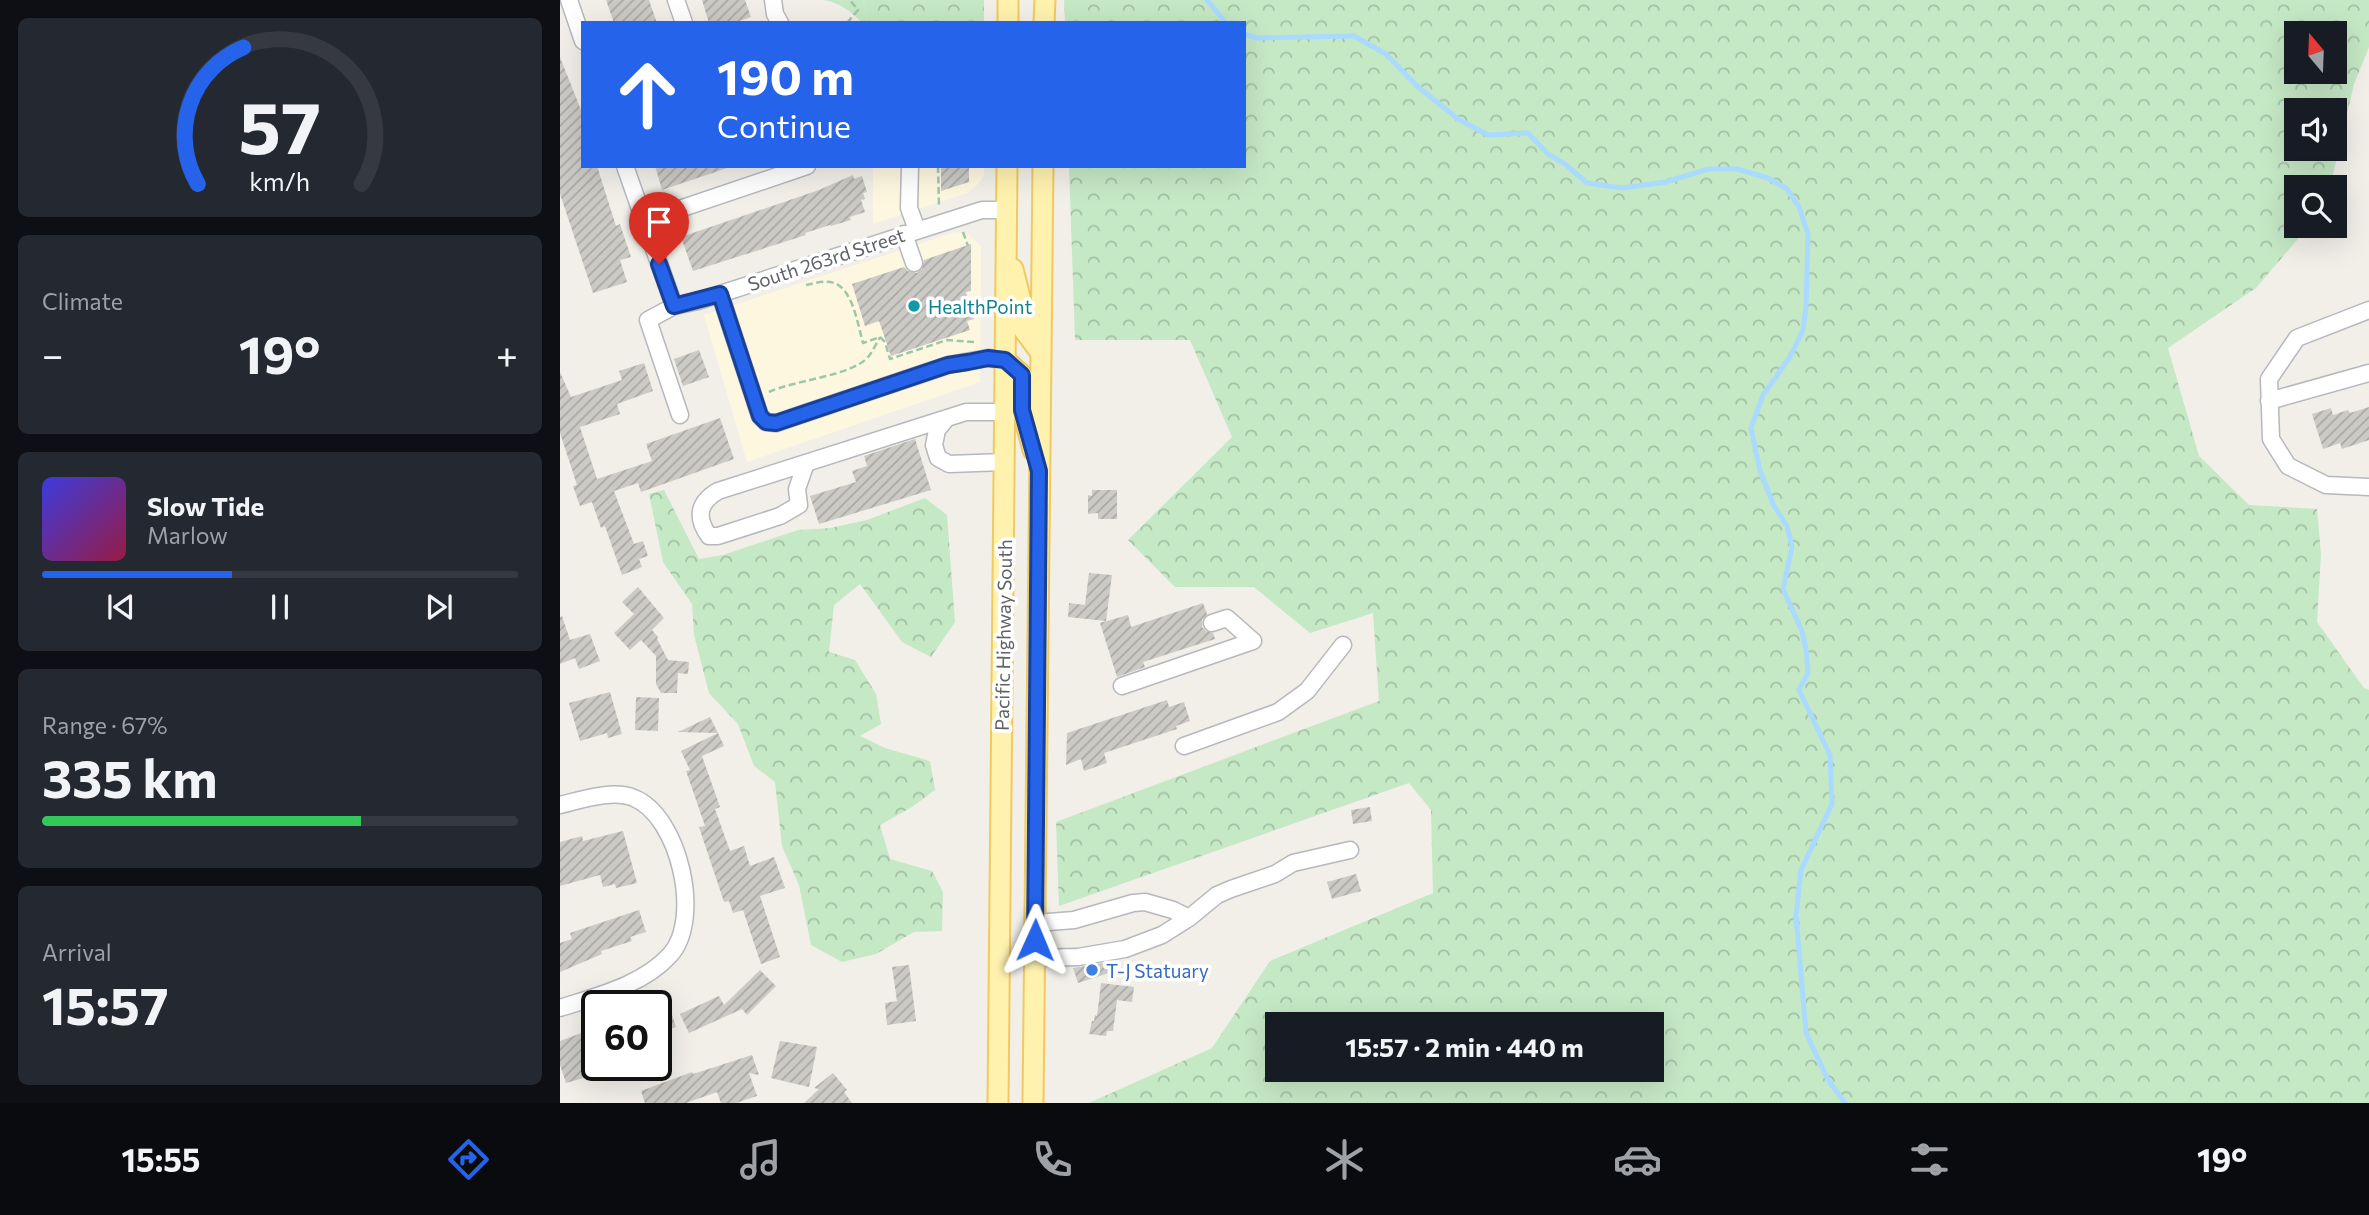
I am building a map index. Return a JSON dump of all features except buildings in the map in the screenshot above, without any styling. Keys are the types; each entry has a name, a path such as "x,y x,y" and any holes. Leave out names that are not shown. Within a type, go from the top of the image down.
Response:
{"main road":[{"path":"1008,0 1008,21"},
{"path":"1044,21 1045,0"},
{"name":"Pacific Highway South","path":"999,1103 1007,168"},
{"name":"Pacific Highway South","path":"1033,1103 1043,168"},
{"path":"1006,244 1023,309 1023,329 1041,353"},
{"path":"1005,360 1022,375 1022,410 1039,471"}],"street":[{"path":"569,0 581,35"},
{"path":"676,0 683,21"},
{"path":"773,0 779,21"},
{"path":"626,168 674,306"},
{"path":"644,221 801,168"},
{"path":"910,168 909,208 914,263"},
{"name":"South 263rd Street","path":"680,415 648,320 674,306 720,294 982,209 1007,210"},
{"path":"720,294 760,416 766,422 776,423 948,365 988,358 1005,360"},
{"path":"2369,310 2297,338 2269,379 2271,439 2288,466 2326,485 2369,486"},
{"path":"2269,401 2369,373"},
{"path":"806,463 797,489 799,505 780,516 718,536 709,536 706,532 699,509 713,494 806,463 966,412 1005,412"},
{"path":"947,418 937,430 935,438 934,445 939,458 948,464 1004,462"},
{"path":"1122,686 1253,641 1227,618 1212,623"},
{"path":"1184,746 1278,712 1307,691 1343,645"},
{"path":"560,805 605,796 635,798 649,808 660,821 679,863 687,905 681,939 666,959 647,973 606,993 560,1008"},
{"path":"1034,958 1078,957 1125,950 1162,935 1189,918 1217,895 1275,874 1293,863 1350,850"},
{"path":"1035,923 1074,920 1145,902 1189,918"}],"path":[{"path":"849,21 858,10 850,0"},
{"path":"938,168 939,207"},
{"path":"962,228 968,246"},
{"path":"794,287 832,282 843,287 863,343 880,337"},
{"path":"880,337 885,342 890,359 947,340 975,342"},
{"path":"754,398 786,384 838,373 856,365 867,358 880,337"}],"shaded area":[{"path":"873,168 984,168 984,175 978,184 967,193 873,224"},
{"path":"955,232 970,235 981,246 980,382 747,462 704,315"}],"green space":[{"path":"824,0 863,0 868,21 860,21 835,3"},
{"path":"863,0 984,0 984,21 868,21"},
{"path":"1064,0 2369,0 2369,47 2354,84 2347,114 2347,98 2284,98 2284,161 2336,161 2333,175 2284,175 2284,238 2299,238 2256,288 2168,348 2199,456 2249,505 2317,509 2321,554 2317,622 2364,688 2369,690 2369,1103 1089,1103 1212,1048 1270,961 1433,893 1431,810 1409,783 1059,906 1056,822 1379,701 1373,613 1310,633 1254,587 1175,587 1128,540 1232,437 1190,340 1075,340 1069,168 1246,168 1246,21 1065,21"},
{"path":"664,490 699,559 723,555 798,530 830,528 867,520 925,498 947,515 955,622 931,657 902,642 860,584 834,605 829,652 855,660 876,694 881,724 860,736 885,748 930,761 935,790 880,825 890,859 932,871 943,892 942,931 914,932 876,954 842,962 811,945 799,885 782,846 775,782 754,766 738,724 709,693 694,635 692,604 663,562 649,494"}],"waterway":[{"path":"1207,0 1224,21"},
{"path":"1246,35 1257,38 1354,36 1386,54 1417,86 1458,119 1488,135 1528,133 1548,154 1565,164 1587,183 1622,188 1666,182 1708,169 1737,169 1768,178 1787,189 1799,207 1808,234 1803,330 1790,357 1763,395 1751,428 1760,471 1774,506 1787,526 1792,547 1783,589 1802,631 1806,650 1808,673 1799,690 1830,755 1832,804 1801,870 1796,916 1806,1033 1828,1080 1845,1103"}],"place":[{"name":"HealthPoint","path":"914,306"},
{"name":"T-J Statuary","path":"1092,970"}],"route":[{"path":"659,264 674,306 720,294 760,416 766,422 776,423 948,365 988,358 1005,360 1022,375 1022,410 1039,471 1035,940"}]}
